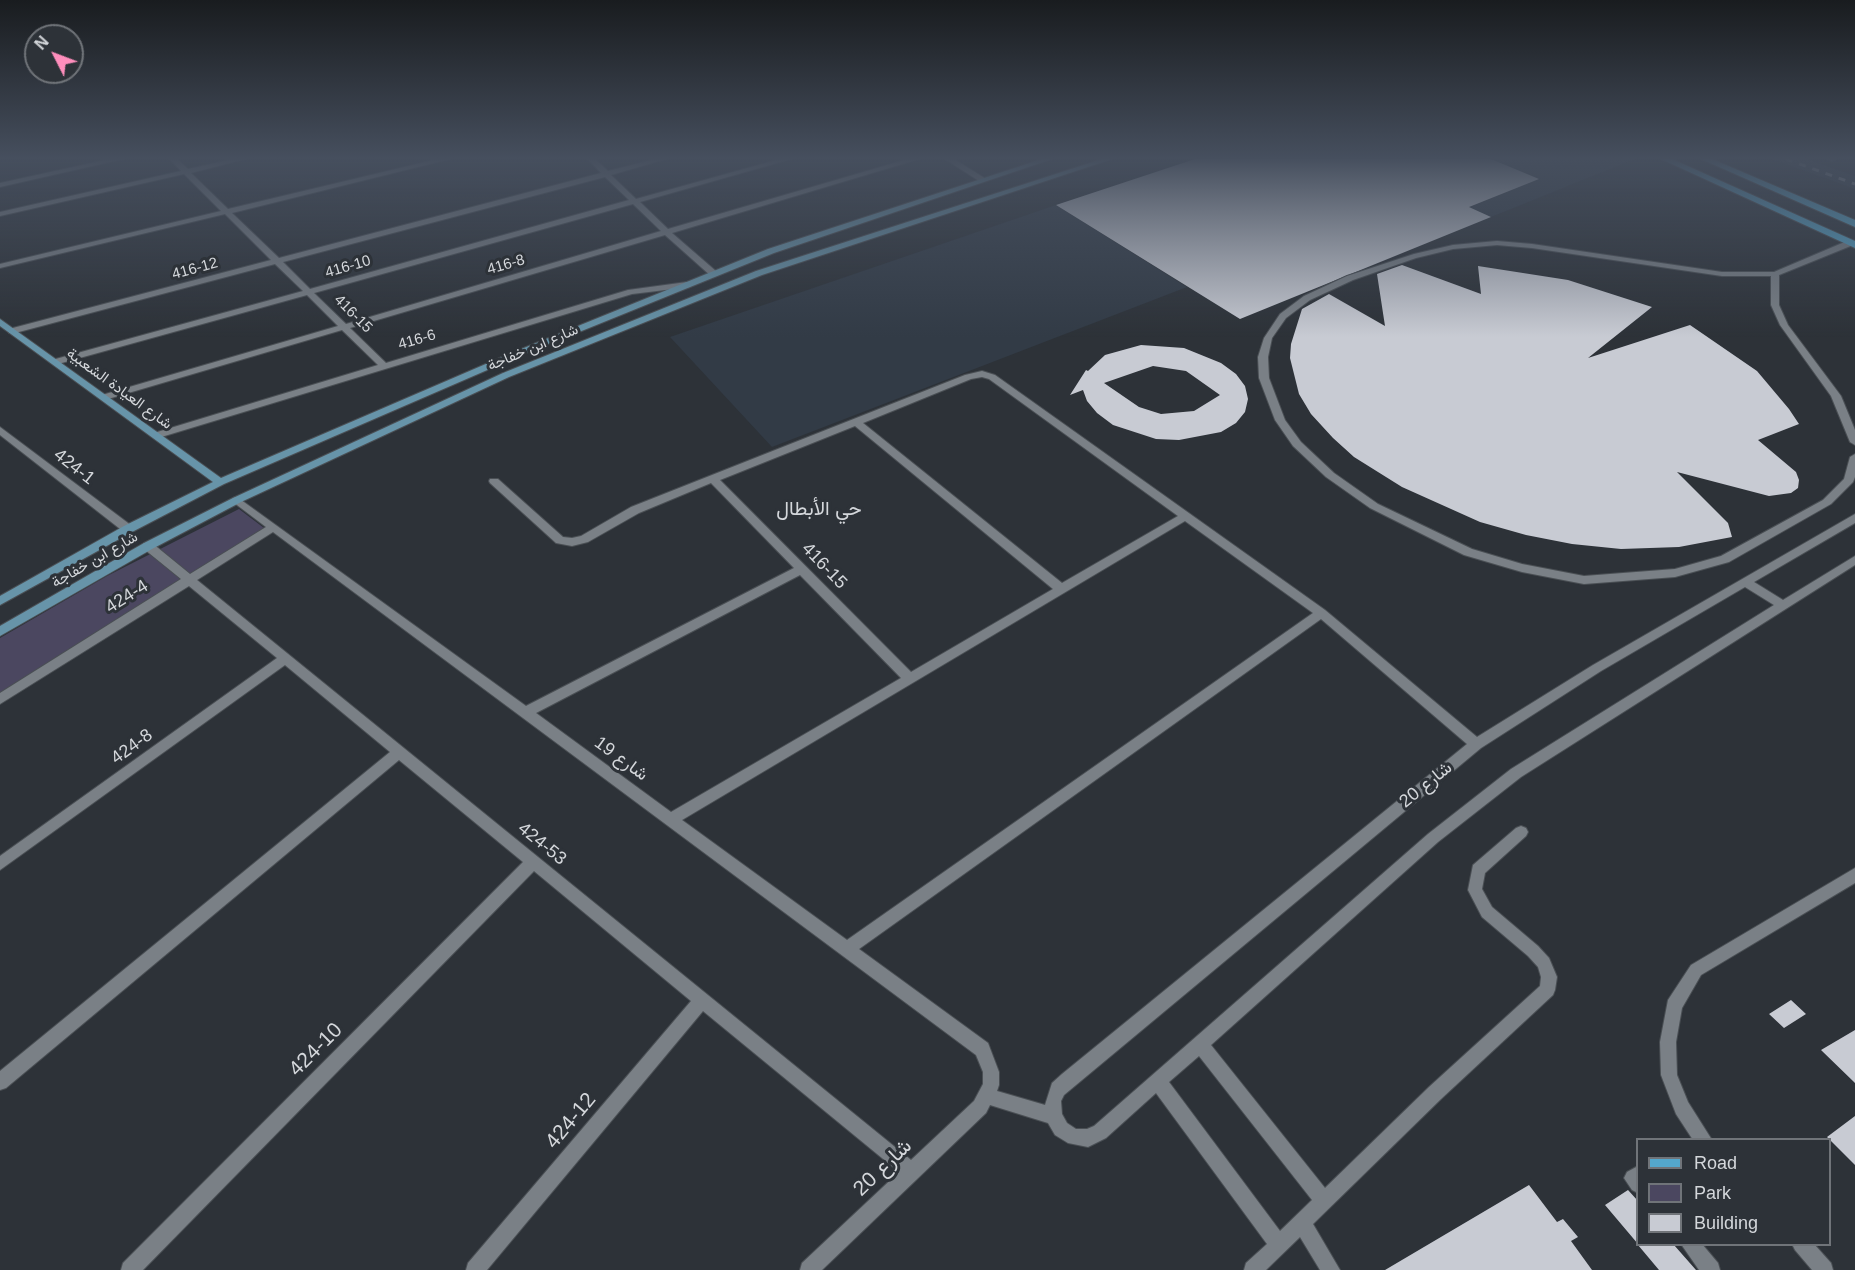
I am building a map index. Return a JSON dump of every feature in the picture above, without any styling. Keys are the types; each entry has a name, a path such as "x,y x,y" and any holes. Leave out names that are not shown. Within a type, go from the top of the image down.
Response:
{"main road":[{"path":"1796,218 1853,244"}],"street":[{"path":"0,266 201,218"},
{"name":"416-15","path":"233,218 383,365"},
{"name":"416-12","path":"12,331 439,218"},
{"name":"416-10","path":"55,362 572,218"},
{"path":"652,218 714,273"},
{"name":"416-8","path":"105,397 713,218"},
{"name":"شارع ابن خفاجة","path":"0,601 128,529 220,482 512,356 714,273 870,218"},
{"name":"شارع ابن خفاجة","path":"0,632 148,546 237,500 506,375 790,262 925,218"},
{"path":"1853,244 1775,274 1722,274 1532,246 1497,243 1453,247 1414,256 1350,278 1307,298 1283,316 1268,338 1263,357 1264,378 1280,420 1296,444 1330,475 1374,506 1468,552 1522,568 1584,579 1675,573 1725,559 1827,502 1849,480 1855,457"},
{"path":"1775,274 1776,305 1784,325 1836,396 1855,442"},
{"path":"687,285 704,295"},
{"name":"416-6","path":"158,435 383,365 631,292 687,285"},
{"name":"شارع العيادة الشعبية","path":"0,322 220,482"},
{"path":"494,481 560,540 572,542 584,539 635,510 968,377 982,374 992,377 1321,614 1476,744"},
{"path":"856,422 1061,589"},
{"name":"424-1","path":"0,430 128,529"},
{"name":"416-15","path":"713,479 909,678"},
{"name":"شارع 19","path":"237,500 848,948 982,1049 991,1072 987,1096"},
{"path":"672,819 1185,516"},
{"name":"شارع 20","path":"1054,1116 1053,1101 1058,1089 1068,1080 1476,744 1597,668 1855,518"},
{"name":"424-4","path":"0,699 273,527"},
{"name":"424-53","path":"148,546 912,1172"},
{"path":"987,1096 1054,1116 1061,1129 1074,1137 1088,1138 1100,1132 1433,838 1516,773 1855,560"},
{"path":"526,712 802,569"},
{"path":"1745,582 1782,605"},
{"path":"848,948 1321,614"},
{"name":"424-8","path":"0,864 285,659"},
{"path":"0,1083 399,752"},
{"path":"1253,1270 1435,1093 1547,990 1549,977 1544,963 1487,912 1475,890 1478,870 1521,832"},
{"name":"424-10","path":"130,1270 533,862"},
{"path":"1698,1138 1682,1108 1669,1075 1668,1042 1674,1006 1695,970 1855,875"},
{"name":"424-12","path":"475,1270 702,1000"},
{"path":"1200,1044 1324,1201"},
{"path":"1158,1082 1279,1245"},
{"name":"شارع 20","path":"809,1270 980,1107 987,1096"},
{"path":"1302,1223 1330,1270"},
{"path":"1691,1246 1712,1270"},
{"path":"1802,1246 1824,1270"}],"shaded area":[{"path":"1017,218 1077,218 1187,287 772,447 670,337"}],"green space":[{"path":"239,509 264,528 0,694 0,638 107,576"}],"building":[{"path":"1077,218 1488,218 1240,319"},
{"path":"1402,265 1481,294 1478,266 1568,280 1652,307 1588,358 1690,325 1757,371 1799,424 1758,440 1796,472 1799,480 1798,488 1791,493 1769,496 1677,472 1728,523 1732,537 1679,547 1621,549 1572,544 1526,535 1480,522 1402,487 1354,457 1311,414 1299,394 1290,358 1291,344 1302,309 1329,294 1385,326 1377,274"},
{"path":"1141,345 1184,348 1221,363 1236,374 1245,386 1248,399 1245,412 1236,423 1221,432 1179,440 1156,439 1113,425 1097,413 1087,401 1083,390 1070,395 1086,370 1088,371 1105,355","holes":["1153,366 1186,371 1220,395 1194,411 1161,414 1139,407 1104,383"]},
{"path":"1791,1000 1806,1014 1784,1028 1769,1014"},
{"path":"1855,1030 1855,1083 1821,1050"},
{"path":"1855,1116 1855,1165 1831,1141 1831,1138 1827,1137"},
{"path":"1529,1185 1557,1222 1563,1219 1578,1237 1571,1241 1592,1270 1385,1270"},
{"path":"1628,1190 1636,1199 1636,1242 1605,1205"},
{"path":"1639,1246 1675,1246 1696,1270 1659,1270"}],"district":[{"name":"حي الأبطال","path":"819,509"}]}
